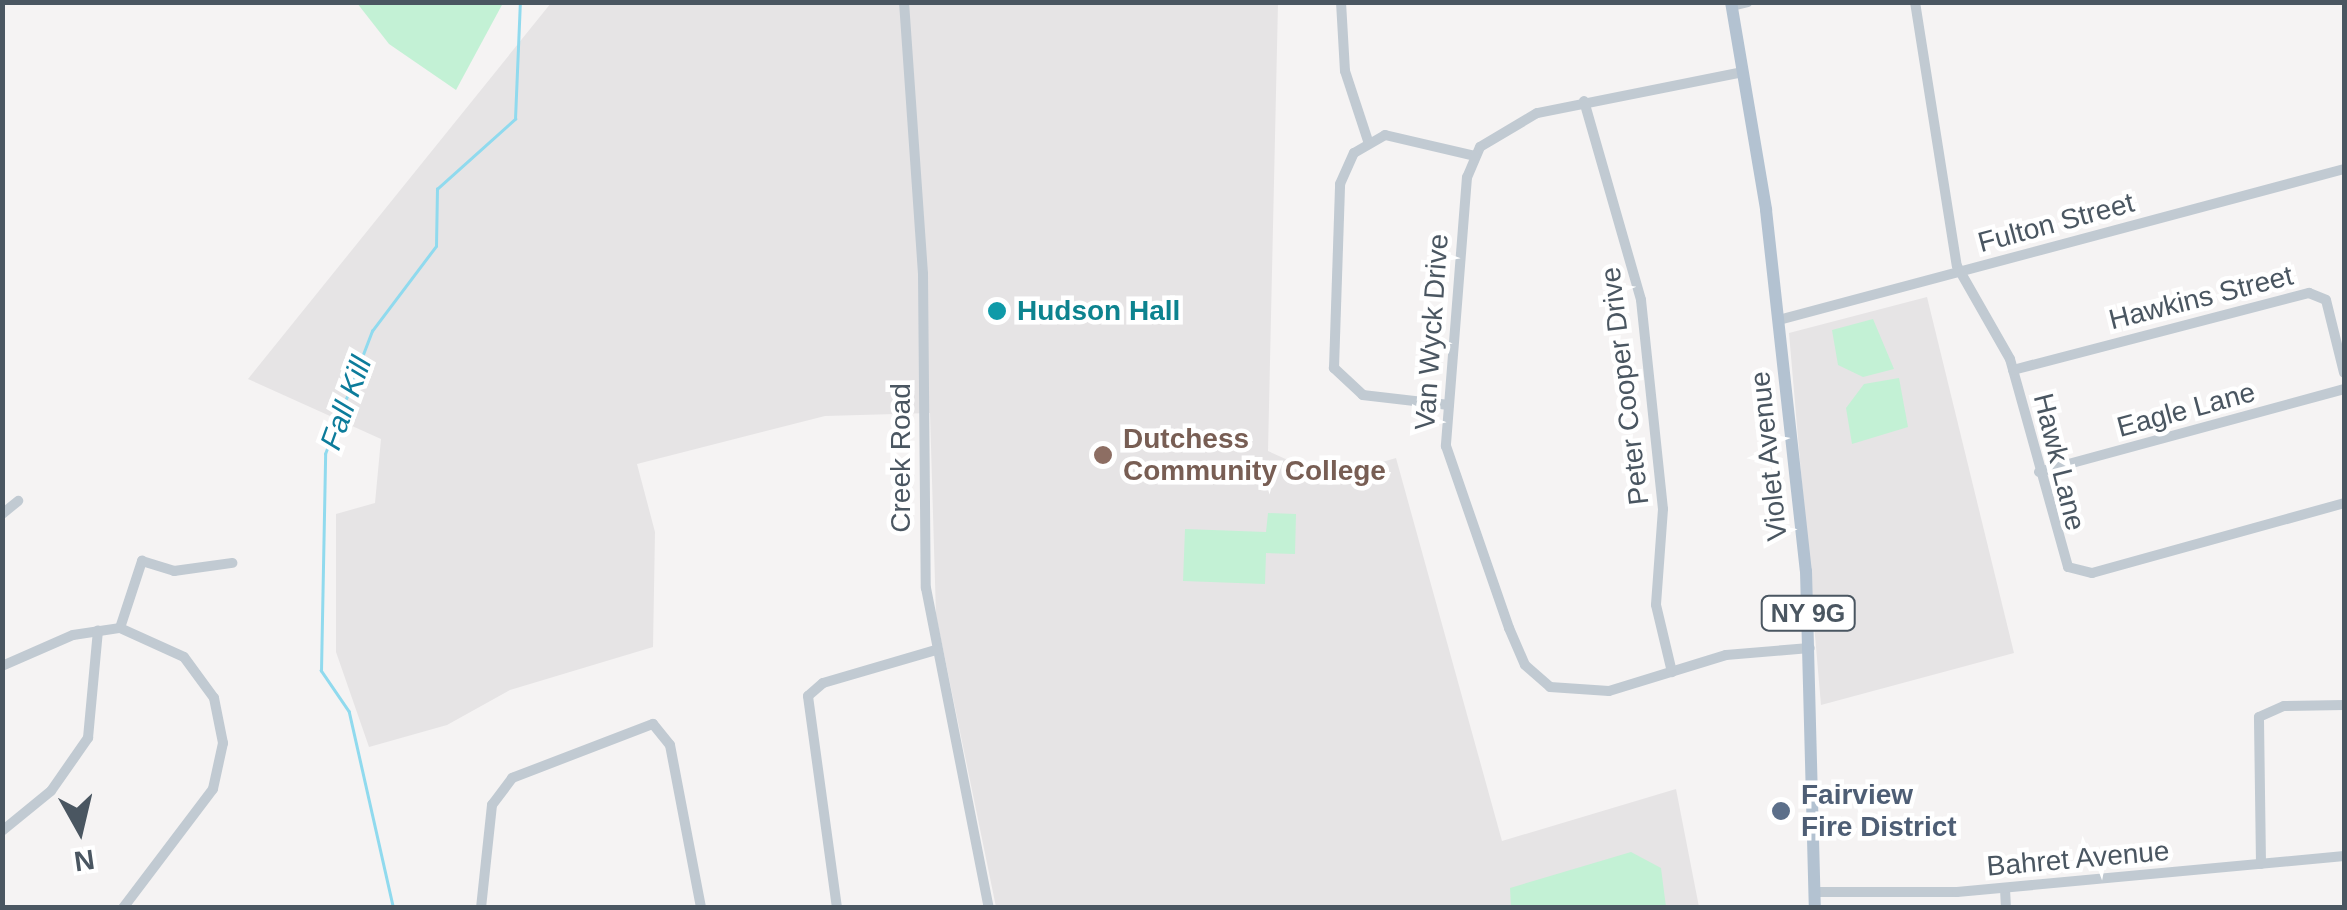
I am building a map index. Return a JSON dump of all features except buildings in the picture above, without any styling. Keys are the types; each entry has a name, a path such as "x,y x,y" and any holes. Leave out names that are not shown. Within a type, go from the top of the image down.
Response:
{"main road":[{"name":"Violet Avenue","path":"1732,4 1779,320 1810,648 1814,908"}],"street":[{"name":"Creek Road","path":"904,2 936,650 989,908"},
{"path":"1340,2 1344,71 1368,141"},
{"path":"1732,4 1748,2"},
{"path":"1915,2 1958,272"},
{"path":"1449,404 1363,395 1331,361 1341,175 1368,141 1414,136 1475,156 1516,120 1584,101 1743,72"},
{"name":"Peter Cooper Drive","path":"1584,101 1641,300 1664,509 1656,605 1672,672"},
{"name":"Van Wyck Drive","path":"1475,156 1449,404 1449,458 1526,665 1550,687 1587,694 1748,650 1810,648"},
{"name":"Fulton Street","path":"1779,320 2344,170"},
{"name":"Hawk Lane","path":"1958,272 2013,370 2062,559 2081,574 2344,503"},
{"name":"Hawkins Street","path":"2013,370 2309,293 2326,300 2344,373"},
{"name":"Eagle Lane","path":"2039,472 2344,389"},
{"path":"2,514 18,502"},
{"path":"120,628 142,561 174,571 232,563"},
{"path":"2,666 98,630 120,628 164,643 201,674 223,743 212,789 123,908"},
{"path":"2,831 51,791 88,738 98,630"},
{"path":"837,908 808,696 823,682 936,650"},
{"path":"2261,864 2259,718 2284,706 2344,705"},
{"path":"481,908 492,805 524,768 570,748 642,726 666,732 701,908"},
{"name":"Bahret Avenue","path":"1814,892 2005,889 2344,856"},
{"path":"2005,889 2006,908"}],"shaded area":[{"name":"Dutchess Community College","path":"551,3 1278,3 1268,451 1328,478 1396,458 1502,841 1676,789 1699,907 996,907 936,615 930,413 825,416 637,464 655,532 653,647 510,690 447,725 369,747 336,652 336,514 375,503 381,439 248,379"},
{"path":"1927,297 2014,653 1821,705 1789,333"}],"green space":[{"path":"357,3 503,3 456,90 389,44"},
{"path":"1873,319 1894,369 1863,377 1838,365 1832,330"},
{"path":"1899,378 1908,427 1852,444 1846,408 1864,384"},
{"path":"1268,513 1296,514 1295,554 1266,553 1265,584 1183,581 1185,529 1266,532"},
{"path":"1631,852 1661,868 1666,907 1511,907 1510,888"}],"waterway":[{"name":"Fall Kill","path":"393,908 349,712 321,671 325,454 372,331 436,246 437,189 515,119 520,2"}],"place":[{"name":"Hudson Hall","path":"997,311"},
{"name":"Dutchess Community College","path":"1103,455"},
{"name":"Fairview Fire District","path":"1781,811"}]}
